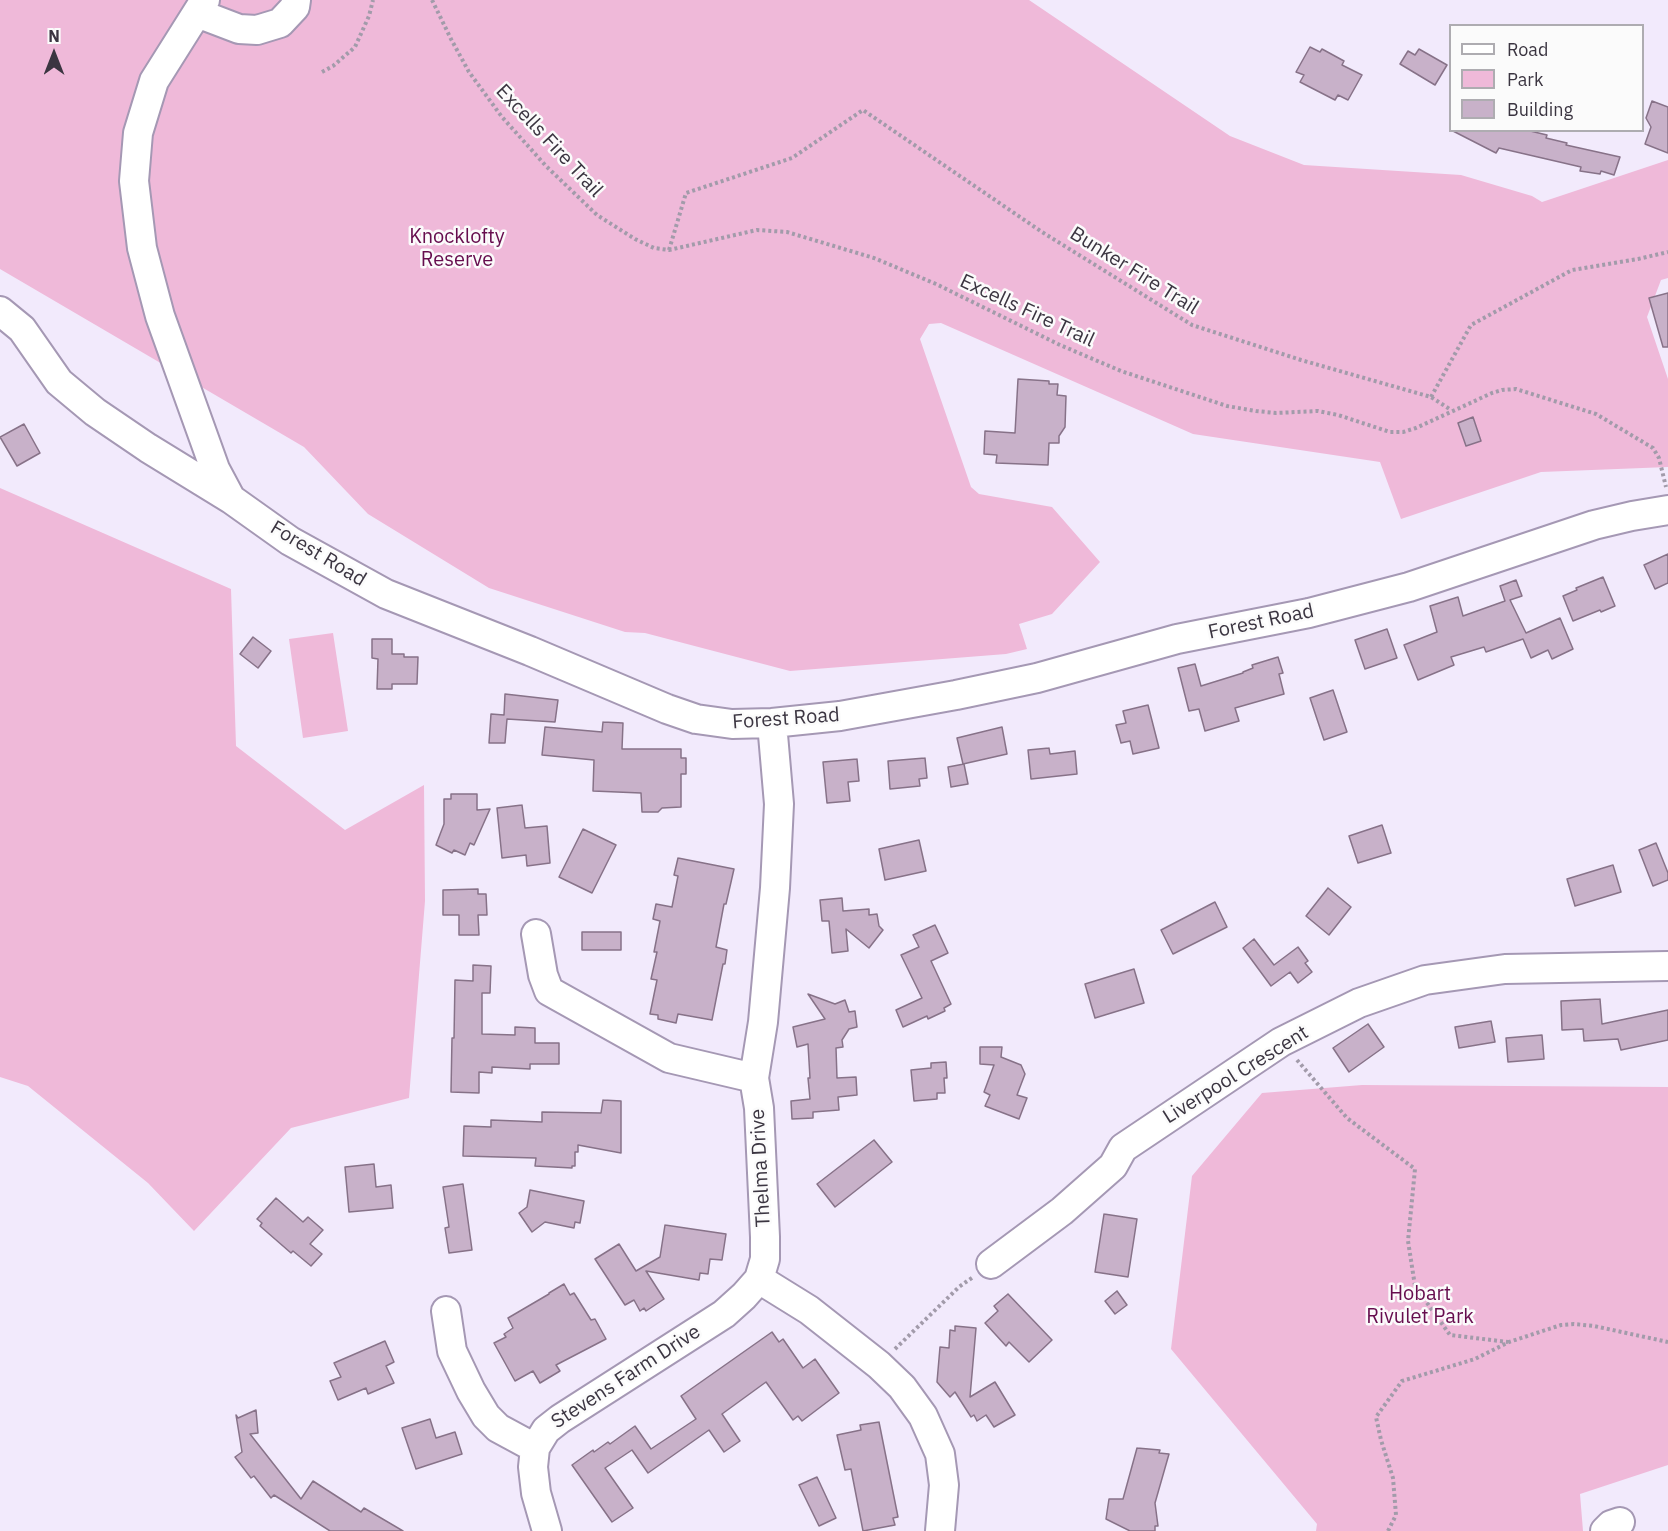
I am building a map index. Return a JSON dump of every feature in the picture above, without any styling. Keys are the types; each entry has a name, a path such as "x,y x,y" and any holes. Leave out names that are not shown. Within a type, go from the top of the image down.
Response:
{"street":[{"path":"231,499 216,469 160,316 142,248 134,181 138,132 154,81 201,6 239,28 256,30 280,23 295,7 296,0"},
{"name":"Forest Road","path":"0,311 22,329 59,382 95,412 231,499 290,541 386,594 667,709 696,719 732,724 772,723 840,716 956,695 1037,678 1177,639 1309,613 1398,590 1594,525 1632,516 1667,499"},
{"name":"Thelma Drive","path":"759,1279 765,1259 765,1238 759,1108 754,1078 764,1011 779,815 772,723"},
{"path":"536,934 543,975 549,991 669,1058 754,1078"},
{"name":"Liverpool Crescent","path":"991,1264 1062,1211 1113,1166 1123,1148 1281,1042 1359,1003 1425,980 1505,969 1668,966"},
{"path":"759,1279 809,1310 879,1365 902,1387 923,1416 940,1454 944,1485 940,1531"},
{"name":"Stevens Farm Drive","path":"547,1531 536,1493 533,1467 535,1448 546,1430 724,1314 759,1279"},
{"path":"446,1311 452,1351 486,1416 498,1428 535,1448"}],"path":[{"path":"322,72 333,66 355,46 369,16 373,0"},
{"name":"Excells Fire Trail","path":"432,0 469,72 502,117 546,166 597,215 634,239 654,248 669,250 757,230 788,232 874,258 936,284 1060,345 1121,371 1227,405 1276,414 1318,411 1390,432 1403,432 1492,393 1516,389 1596,414 1653,448 1659,458 1667,499"},
{"name":"Bunker Fire Trail","path":"669,250 686,193 792,158 863,110 1042,232 1192,326 1300,360 1431,397 1451,411"},
{"path":"1431,397 1472,325 1572,270 1668,252"},
{"path":"1281,1042 1347,1118 1414,1169 1408,1241 1414,1286 1450,1335 1509,1342"},
{"path":"879,1365 959,1287 991,1264"},
{"path":"1389,1531 1396,1515 1393,1478 1376,1417 1402,1381 1475,1359 1509,1342 1545,1329 1574,1324 1668,1342"}],"green space":[{"name":"Knocklofty Reserve","path":"0,0 1029,0 1230,136 1304,165 1461,175 1532,196 1542,202 1668,160 1668,278 1661,280 1647,317 1668,379 1668,467 1541,472 1401,519 1380,462 1193,434 941,323 929,324 920,339 971,487 979,494 1052,507 1100,562 1052,614 1019,624 1027,649 1006,654 790,671 645,633 625,632 489,588 368,514 304,447 0,269"},
{"path":"0,488 231,589 236,746 345,830 424,785 425,901 409,1098 291,1128 194,1231 148,1183 28,1086 0,1077"},
{"path":"333,633 348,731 303,738 289,639"},
{"name":"Hobart Rivulet Park","path":"1362,1085 1668,1087 1668,1465 1580,1494 1583,1531 1316,1531 1317,1524 1171,1349 1192,1176 1262,1093"}],"building":[{"path":"1310,47 1320,52 1322,49 1344,61 1342,65 1362,75 1348,100 1338,95 1335,100 1300,82 1304,75 1296,72"},
{"path":"1419,49 1447,65 1435,85 1400,64 1408,51 1415,55"},
{"path":"1652,101 1668,107 1668,153 1645,144 1651,127 1646,118"},
{"path":"1455,132 1534,132 1547,135 1546,138 1567,143 1566,145 1620,157 1614,175 1601,171 1600,174 1580,171 1581,167 1499,148 1496,153"},
{"path":"1668,293 1668,347 1663,347 1649,298"},
{"path":"1018,379 1049,381 1049,384 1058,384 1057,395 1066,396 1065,427 1059,436 1059,443 1049,443 1048,465 996,463 997,455 984,454 985,431 1015,433"},
{"path":"1473,417 1481,441 1466,446 1458,423"},
{"path":"24,424 40,453 17,466 0,437"},
{"path":"1668,554 1668,583 1655,589 1644,565"},
{"path":"1603,577 1615,606 1573,621 1563,596"},
{"path":"1516,580 1522,596 1510,600 1526,633 1560,618 1573,649 1552,659 1548,650 1531,658 1523,639 1486,652 1484,647 1451,657 1454,665 1418,680 1404,645 1437,632 1430,606 1458,597 1463,616 1505,601 1500,586"},
{"path":"1387,629 1397,658 1365,669 1355,640"},
{"path":"253,637 271,651 258,668 240,654"},
{"path":"372,639 392,639 392,654 418,657 417,684 392,684 392,689 377,689 378,659 372,658"},
{"path":"1278,657 1283,673 1279,674 1284,694 1235,708 1239,721 1205,731 1199,709 1189,711 1178,668 1195,664 1201,686 1243,673 1253,668 1252,665"},
{"path":"1333,690 1347,732 1324,740 1310,698"},
{"path":"505,694 558,700 555,722 507,719 505,743 489,743 491,714 504,715"},
{"path":"1148,705 1159,748 1133,754 1130,741 1121,743 1116,725 1126,723 1123,711"},
{"path":"603,722 623,723 622,749 681,749 681,758 686,758 686,774 681,774 681,807 662,808 658,812 642,812 641,793 593,791 594,760 542,755 545,727 602,732"},
{"path":"1002,727 1007,754 963,764 957,738"},
{"path":"1049,748 1050,754 1075,751 1077,774 1031,779 1028,750"},
{"path":"925,758 927,778 919,779 920,786 890,789 888,761"},
{"path":"857,759 859,781 848,782 850,801 827,803 823,762"},
{"path":"964,764 968,784 951,787 948,767"},
{"path":"451,794 477,794 477,810 490,809 474,845 470,843 465,855 454,850 452,853 436,845 444,824 444,799 451,799"},
{"path":"522,805 525,828 547,826 550,863 527,866 526,855 502,858 497,808"},
{"path":"1382,825 1391,853 1358,863 1349,836"},
{"path":"583,829 616,845 592,893 559,877"},
{"path":"919,840 926,871 885,880 879,849"},
{"path":"1656,843 1668,873 1668,880 1653,886 1639,850"},
{"path":"678,858 734,869 726,904 724,904 716,947 727,950 712,1020 678,1014 676,1023 658,1019 658,1015 650,1014 657,980 651,979 660,921 653,919 656,904 672,907 678,876 674,875"},
{"path":"1613,865 1621,892 1575,906 1567,879"},
{"path":"1328,888 1351,907 1329,935 1306,916"},
{"path":"478,889 478,894 486,894 487,915 478,915 479,935 459,935 459,915 443,915 443,890"},
{"path":"842,898 843,911 869,909 869,915 877,914 879,926 883,930 869,948 846,929 848,951 832,953 829,921 822,921 820,900"},
{"path":"1215,902 1227,927 1173,954 1161,930"},
{"path":"935,925 948,953 931,961 951,1004 944,1008 945,1011 903,1027 896,1010 922,998 901,955 919,947 913,935"},
{"path":"582,932 621,932 621,950 582,950"},
{"path":"1254,939 1274,965 1298,947 1308,961 1305,963 1312,972 1298,983 1290,972 1271,986 1243,948"},
{"path":"473,965 491,966 490,993 482,993 482,1034 515,1035 515,1027 535,1028 535,1043 559,1043 559,1064 530,1064 530,1069 492,1067 492,1073 479,1072 479,1093 451,1092 455,980 473,981"},
{"path":"1134,969 1144,1003 1095,1018 1085,984"},
{"path":"808,994 835,1004 845,1000 849,1012 855,1011 857,1027 849,1029 842,1040 843,1047 836,1048 837,1078 856,1077 857,1095 838,1097 839,1110 813,1112 813,1118 792,1119 791,1101 810,1099 808,1044 797,1047 793,1027 825,1019"},
{"path":"1600,999 1602,1024 1668,1010 1668,1040 1621,1050 1618,1039 1584,1041 1583,1029 1562,1030 1561,1001"},
{"path":"1491,1021 1495,1042 1459,1048 1455,1027"},
{"path":"1368,1024 1384,1047 1349,1072 1333,1048"},
{"path":"1542,1035 1544,1059 1508,1062 1506,1038"},
{"path":"980,1047 1002,1047 1001,1057 1021,1065 1025,1074 1017,1095 1027,1098 1019,1119 985,1106 990,1095 984,1092 994,1065 980,1064"},
{"path":"946,1062 945,1093 937,1093 937,1099 914,1101 911,1070 931,1068 931,1063"},
{"path":"603,1100 621,1101 621,1153 578,1145 578,1152 575,1152 575,1166 572,1168 535,1166 536,1158 463,1156 464,1126 491,1127 491,1120 542,1122 542,1112 601,1113"},
{"path":"874,1140 892,1162 835,1207 817,1184"},
{"path":"374,1164 376,1187 391,1185 393,1208 349,1212 345,1167"},
{"path":"463,1184 472,1250 449,1253 445,1228 449,1227 443,1187"},
{"path":"530,1190 584,1201 580,1223 575,1222 574,1228 545,1222 532,1232 519,1213 527,1207"},
{"path":"276,1198 303,1222 308,1217 323,1230 310,1244 322,1254 311,1266 293,1251 291,1253 260,1226 262,1223 257,1219"},
{"path":"1104,1214 1137,1219 1128,1277 1095,1272"},
{"path":"665,1225 726,1234 722,1260 710,1259 708,1274 700,1273 699,1280 646,1271 664,1299 646,1311 644,1308 640,1311 634,1300 625,1305 595,1259 619,1244 636,1271 660,1257"},
{"path":"564,1284 570,1295 574,1293 591,1320 595,1319 606,1339 556,1365 560,1371 540,1383 533,1371 515,1381 494,1343 506,1337 504,1334 513,1328 508,1318"},
{"path":"1117,1291 1127,1305 1115,1314 1105,1301"},
{"path":"1008,1294 1052,1340 1029,1362 1009,1342 1006,1346 985,1323 998,1311 994,1306"},
{"path":"955,1326 976,1328 970,1397 995,1382 1015,1415 994,1427 986,1415 977,1421 974,1415 971,1417 955,1392 950,1397 937,1382 940,1347 949,1348 950,1330 955,1331"},
{"path":"772,1332 779,1342 783,1339 803,1368 815,1359 839,1393 802,1421 798,1416 793,1420 766,1382 722,1414 740,1441 724,1452 709,1430 648,1473 632,1450 605,1468 633,1508 612,1522 572,1465 593,1450 594,1452 608,1442 610,1444 635,1426 651,1449 696,1419 681,1396"},
{"path":"385,1341 394,1362 386,1366 394,1383 368,1394 366,1388 338,1400 330,1381 341,1377 334,1363"},
{"path":"256,1410 258,1433 250,1434 301,1499 313,1481 361,1512 364,1508 403,1531 330,1531 274,1495 271,1498 254,1476 251,1478 235,1457 242,1452 236,1415 238,1418"},
{"path":"430,1419 436,1438 455,1432 462,1454 416,1469 402,1428"},
{"path":"879,1422 898,1517 893,1518 895,1525 863,1531 851,1469 845,1470 837,1435 861,1430 860,1425"},
{"path":"1137,1448 1160,1450 1159,1453 1169,1454 1155,1503 1158,1526 1155,1526 1155,1531 1130,1531 1106,1519 1109,1499 1123,1499"},
{"path":"817,1477 836,1518 819,1526 799,1485"}]}
